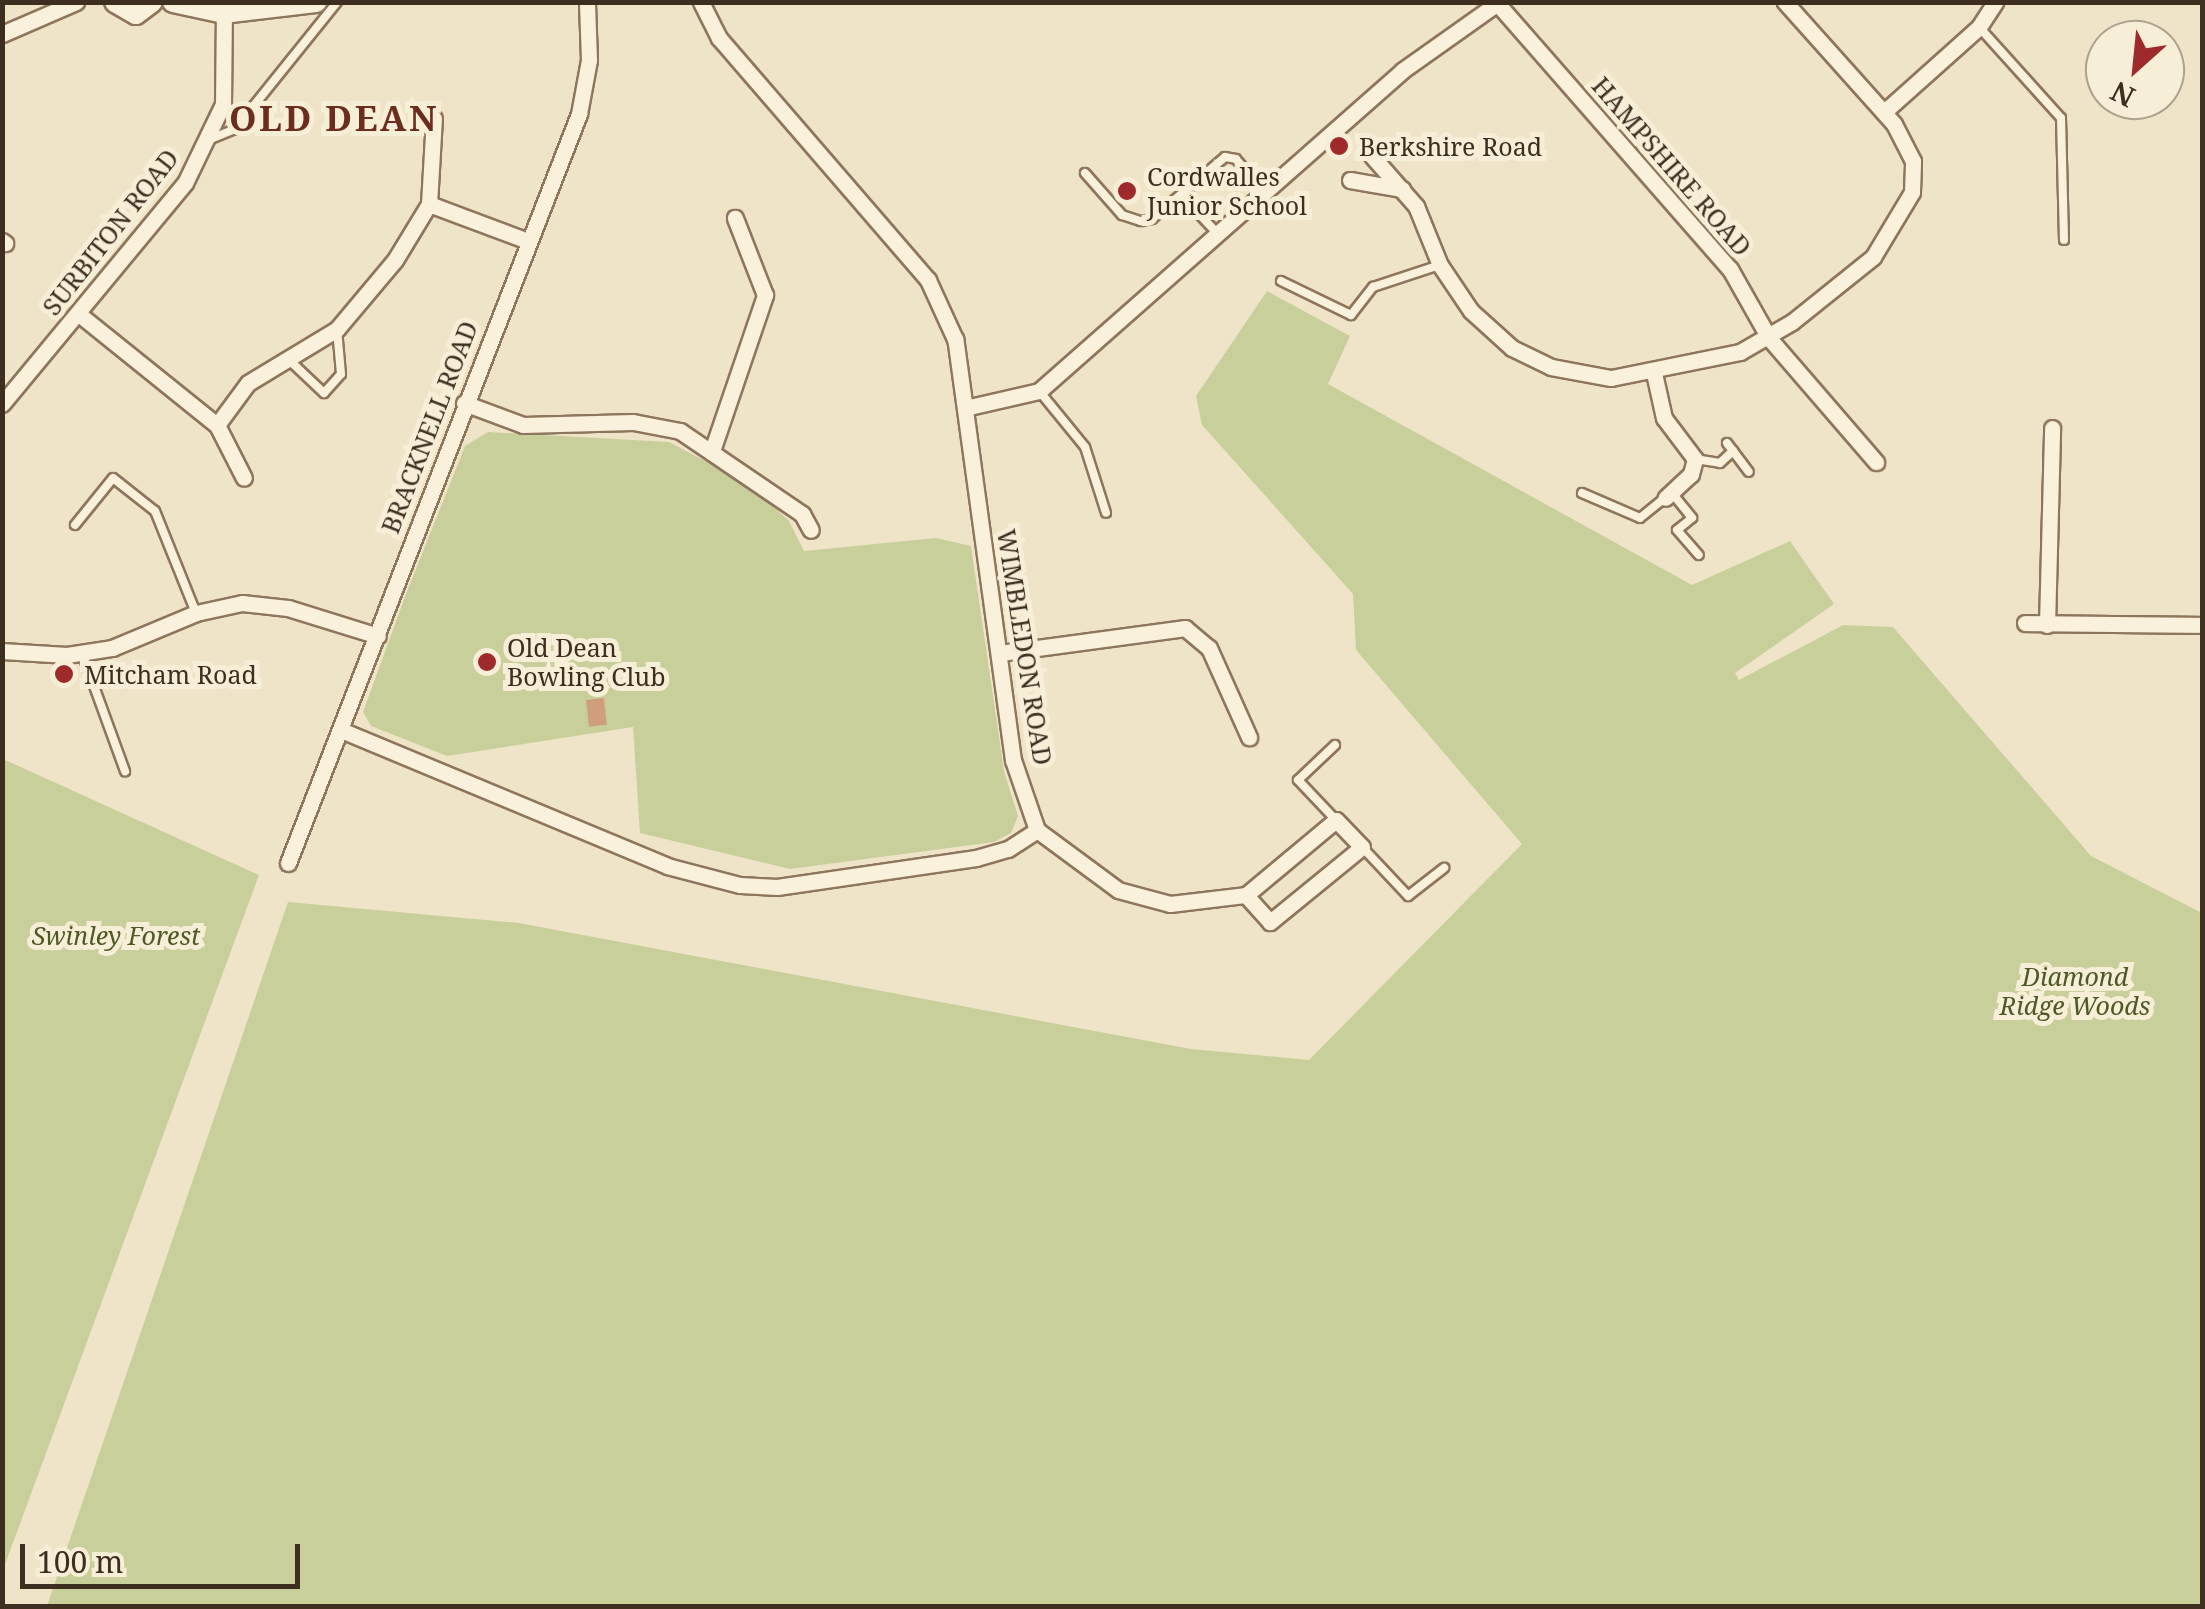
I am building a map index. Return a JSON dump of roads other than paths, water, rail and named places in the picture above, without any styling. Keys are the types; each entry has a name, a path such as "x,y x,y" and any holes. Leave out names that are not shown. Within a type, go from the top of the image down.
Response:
{"street":[{"path":"2,34 76,2"},
{"path":"114,2 136,14 152,2"},
{"path":"173,2 224,13 316,2"},
{"name":"BRACKNELL ROAD","path":"288,863 579,114 589,60 586,2"},
{"name":"WIMBLEDON ROAD","path":"702,2 718,38 928,280 955,339 1012,760 1037,830"},
{"path":"1372,156 1416,206 1440,265 1471,311 1512,348 1552,367 1611,378 1654,373 1768,338 1873,257 1902,218 1912,192 1913,161 1884,112 1785,2"},
{"path":"1884,112 1979,26 1996,2"},
{"path":"965,408 1039,391 1403,70 1497,3"},
{"name":"HAMPSHIRE ROAD","path":"1497,3 1730,268 1768,338 1876,462"},
{"name":"SURBITON ROAD","path":"2,404 186,183 223,104 224,13"},
{"path":"217,425 248,383 336,329 367,298 428,204 434,118"},
{"path":"1350,180 1402,190"},
{"path":"428,204 528,241"},
{"path":"713,448 765,295 736,218"},
{"path":"80,315 217,425 244,478"},
{"path":"1654,373 1669,428 1695,459 1691,474 1668,496"},
{"path":"464,403 523,425 633,422 680,431 713,448 802,514 812,530"},
{"path":"2047,624 2052,428"},
{"path":"2,651 82,653 196,613 242,603 288,608 378,636"},
{"path":"2024,622 2202,625"},
{"path":"1000,653 1186,628 1209,648 1250,737"},
{"path":"340,730 668,866 740,884 777,887 976,858 1008,850 1037,830 1118,890 1170,904 1246,895 1336,820 1362,847 1270,922 1246,895"}],"lane":[{"path":"208,140 235,129 337,2"},
{"path":"1979,26 2061,118 2064,240"},
{"path":"1085,173 1130,219 1152,219 1230,156 1264,192"},
{"path":"1182,196 1216,232"},
{"path":"1281,281 1351,315 1373,287 1440,265"},
{"path":"287,358 324,393 340,374 336,329"},
{"path":"1039,391 1085,448 1106,512"},
{"path":"1695,459 1720,462 1730,447 1749,472"},
{"path":"74,525 112,478 155,511 196,613"},
{"path":"1582,493 1640,518 1668,496 1692,518 1677,530 1699,555"},
{"path":"82,653 125,771"},
{"path":"1335,745 1298,780 1336,820"},
{"path":"1362,847 1408,896 1444,868"}],"place":[{"name":"Berkshire Road","path":"1339,146"},
{"name":"Cordwalles Junior School","path":"1127,191"},
{"name":"Old Dean Bowling Club","path":"487,662"},
{"name":"Mitcham Road","path":"64,674"}],"district":[{"name":"OLD DEAN","path":"334,118"}],"park label":[{"name":"Swinley Forest","path":"116,935"},
{"name":"Diamond Ridge Woods","path":"2075,992"}]}
